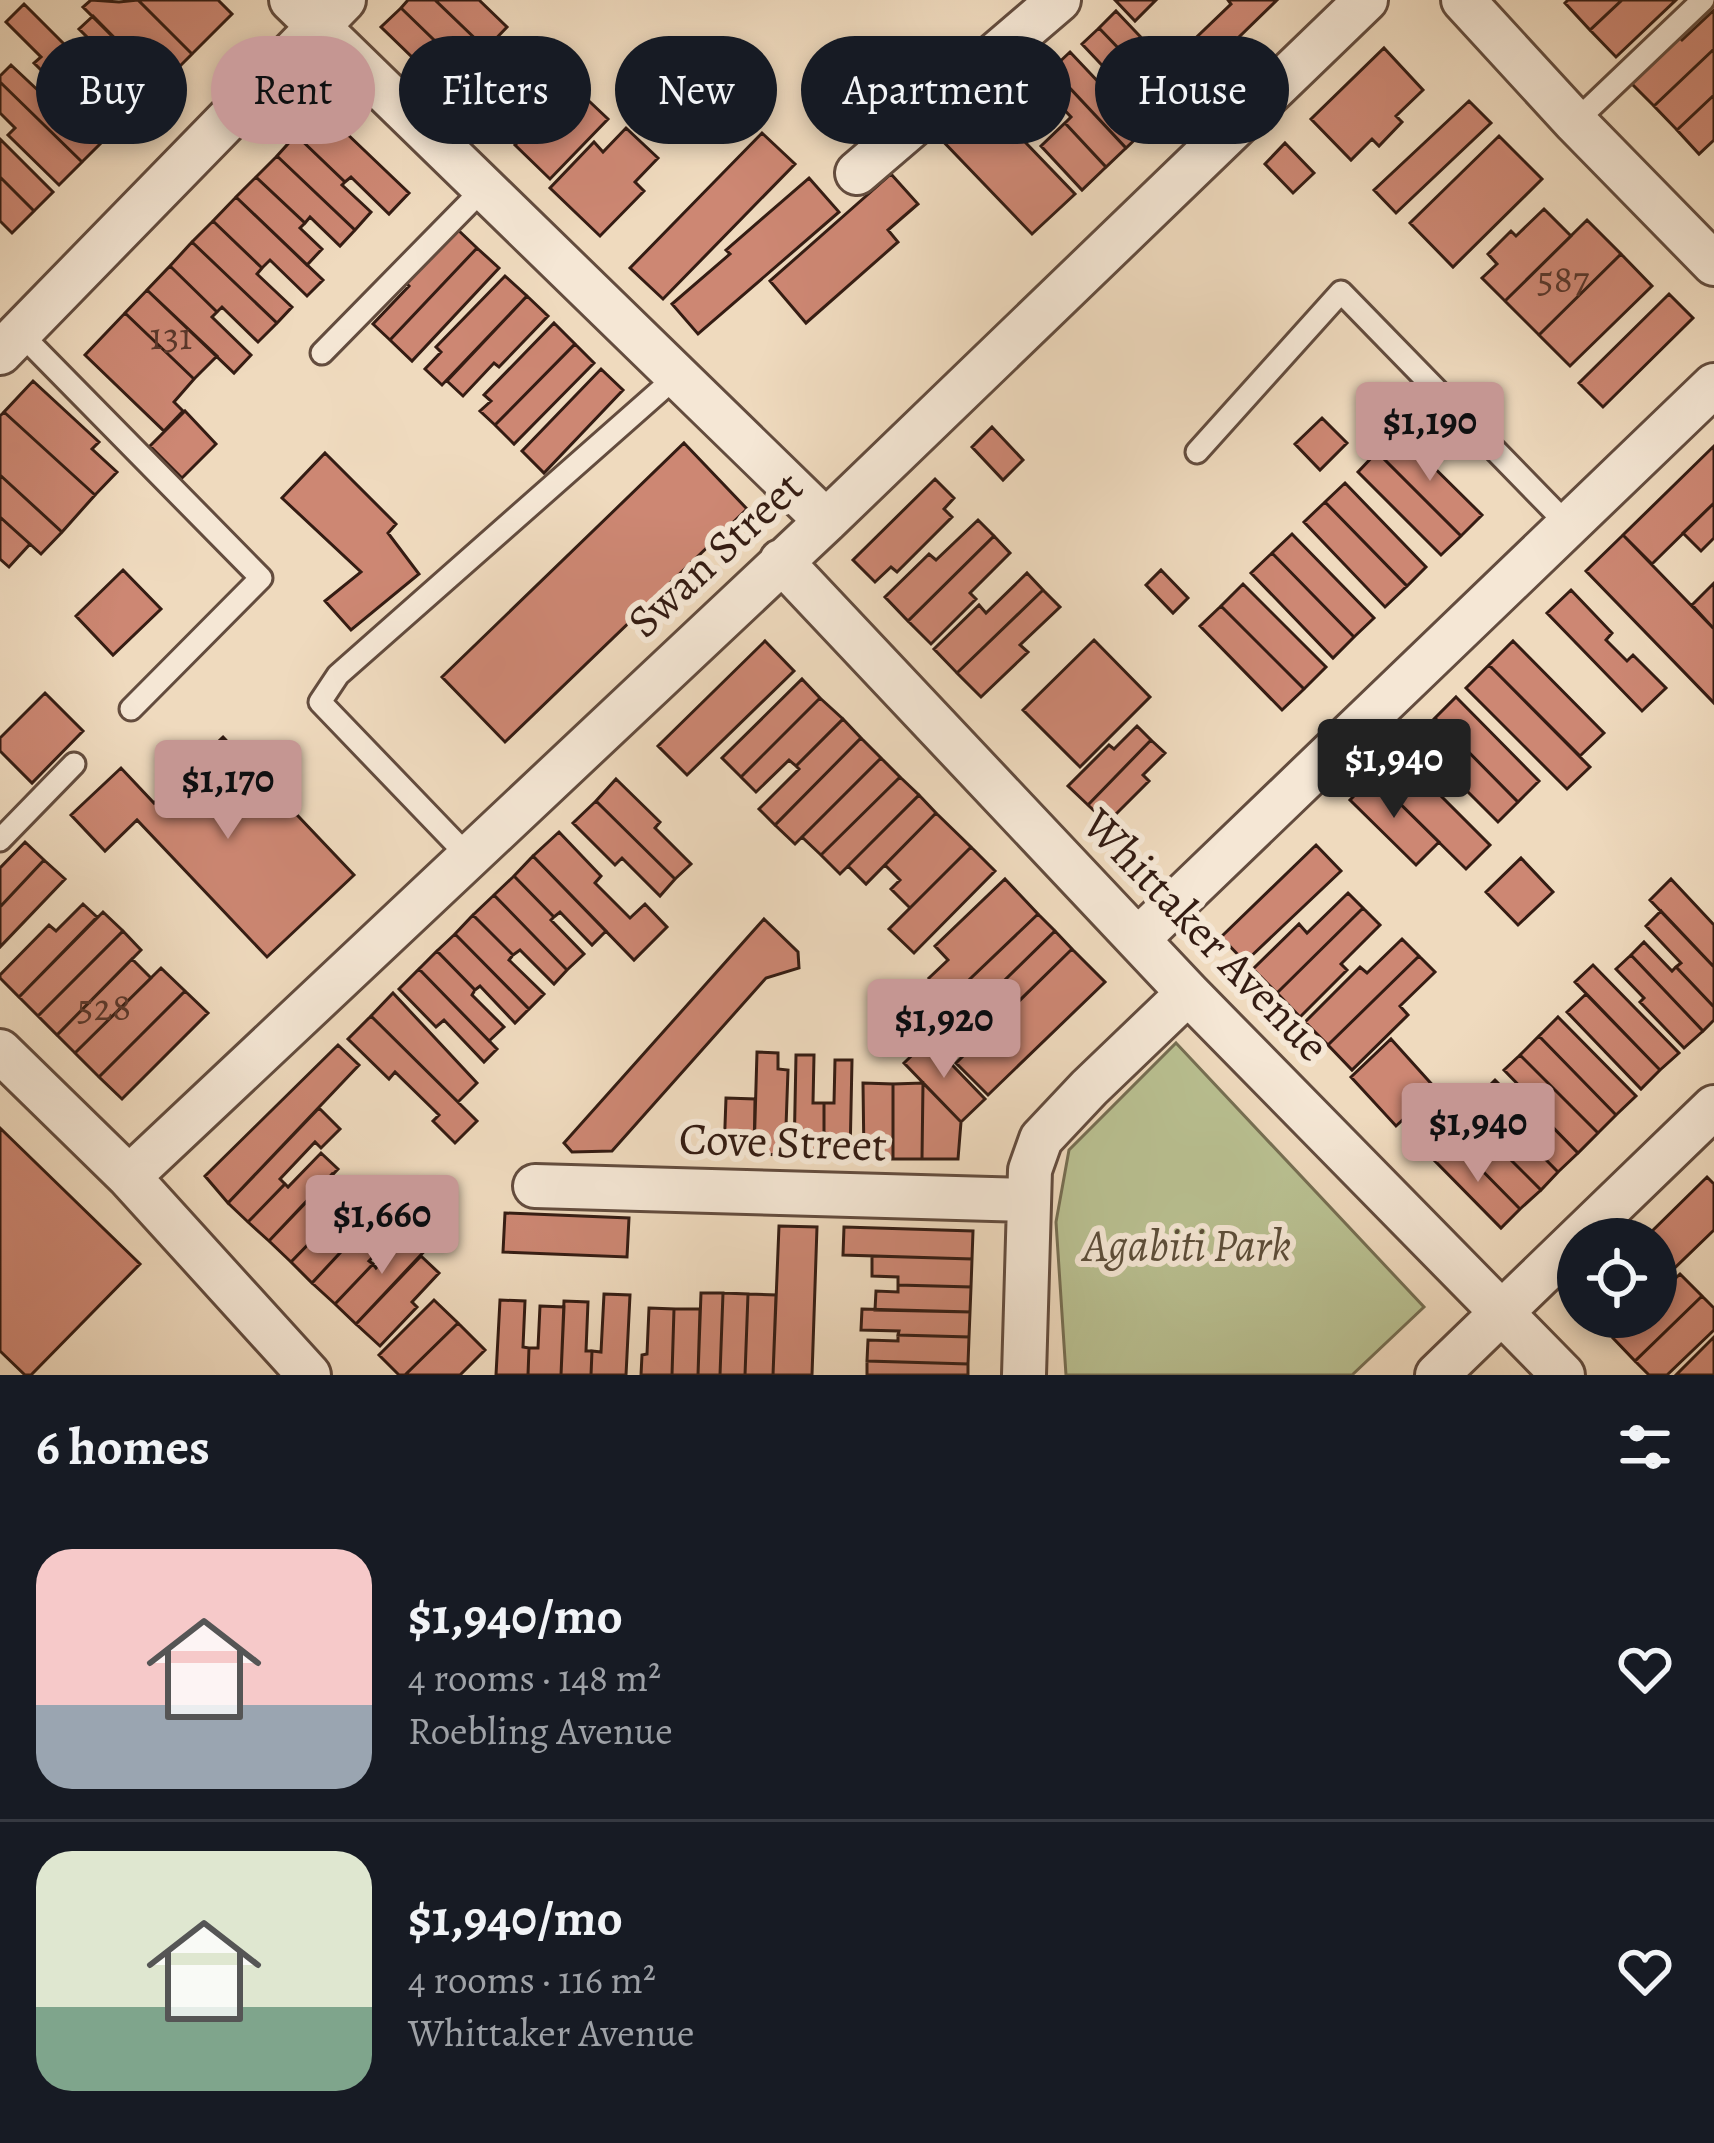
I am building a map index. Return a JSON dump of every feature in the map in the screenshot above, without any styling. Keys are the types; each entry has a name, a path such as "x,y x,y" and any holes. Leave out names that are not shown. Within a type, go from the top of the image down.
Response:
{"street":[{"path":"856,172 1059,0"},
{"name":"Swan Street","path":"129,1177 826,521 1366,0"},
{"path":"1470,3 1575,122 1714,264"},
{"path":"10,343 318,9 484,188 826,521"},
{"path":"1138,939 1714,385"},
{"name":"Whittaker Avenue","path":"781,561 1188,993 1563,1375"},
{"path":"1024,1375 1030,1170 1041,1139 1188,993"},
{"path":"0,1051 129,1177 309,1375"},
{"path":"1437,1375 1714,1107"},
{"name":"Cove Street","path":"535,1186 1028,1200"}],"lane":[{"path":"1575,122 1702,0"},
{"path":"322,353 484,188"},
{"path":"1197,452 1341,292 1568,525"},
{"path":"10,343 261,578 131,709"},
{"path":"468,856 320,702 338,674 678,375"},
{"path":"0,840 74,764"}],"green space":[{"name":"Agabiti Park","path":"1176,1043 1424,1307 1352,1375 1066,1375 1056,1222 1069,1150"}],"building":[{"path":"91,0 138,0 174,36 112,36 83,7"},
{"path":"138,0 218,0 232,14 192,54 187,36 174,36"},
{"path":"408,0 435,0 472,36 430,36 401,8"},
{"path":"435,0 479,0 507,27 498,36 472,36"},
{"path":"1115,0 1156,0 1135,21"},
{"path":"1228,0 1277,0 1240,36 1198,36 1231,4"},
{"path":"1622,0 1590,30 1565,3"},
{"path":"1622,0 1676,0 1616,57 1590,30"},
{"path":"24,4 56,36 36,36 36,52 6,22"},
{"path":"401,8 430,36 399,36 399,44 381,27"},
{"path":"1714,10 1714,49 1654,106 1630,82 1678,36 1682,40"},
{"path":"1116,11 1140,36 1107,36 1099,28"},
{"path":"93,16 113,36 86,36 79,29"},
{"path":"1099,28 1107,36 1095,36 1095,58 1082,44"},
{"path":"1384,48 1423,90 1396,116 1402,122 1379,146 1372,139 1351,160 1311,119"},
{"path":"1714,49 1714,95 1677,130 1654,106"},
{"path":"1071,53 1095,78 1095,115 1071,89"},
{"path":"11,65 36,88 36,117 0,82"},
{"path":"0,82 36,117 36,144 64,144 82,162 59,185 8,135 15,128 0,113"},
{"path":"1071,89 1095,115 1095,144 1126,148 1106,167 1071,129"},
{"path":"1714,95 1714,140 1699,154 1677,130"},
{"path":"1469,101 1491,123 1396,213 1374,190"},
{"path":"591,103 608,119 591,137"},
{"path":"1071,129 1106,167 1082,190 1041,146 1071,144"},
{"path":"1499,136 1542,179 1453,267 1410,223"},
{"path":"0,139 53,192 34,211 0,177"},
{"path":"615,139 615,144 643,144 658,158 635,182 644,191 600,236 550,188 594,142 603,152"},
{"path":"64,144 100,144 82,162"},
{"path":"288,144 305,144 371,212 355,230 277,156"},
{"path":"305,144 358,144 409,193 389,214 351,177 345,182"},
{"path":"516,144 584,144 550,179"},
{"path":"751,144 774,144 795,164 663,299 630,268"},
{"path":"946,144 1027,144 1075,194 1032,234"},
{"path":"1286,144 1314,173 1293,193 1265,164"},
{"path":"277,156 355,230 340,246 310,217 305,223 256,177"},
{"path":"891,174 918,204 888,230 898,242 806,323 770,281"},
{"path":"0,177 34,211 12,233 0,221"},
{"path":"256,177 305,223 300,228 322,249 307,265 236,197"},
{"path":"809,178 839,212 698,334 672,304"},
{"path":"236,197 323,280 307,296 270,260 262,268 213,221"},
{"path":"1544,209 1571,236 1505,301 1482,278 1497,264 1488,254"},
{"path":"1587,220 1621,254 1539,335 1505,301"},
{"path":"213,221 262,268 257,274 292,307 277,323 192,242"},
{"path":"456,228 477,248 390,340 373,324"},
{"path":"192,242 277,323 258,342 222,307 217,312 170,266"},
{"path":"477,248 499,268 412,361 390,340"},
{"path":"1621,254 1652,286 1570,366 1539,335"},
{"path":"170,266 217,312 212,317 251,355 234,373 147,290"},
{"path":"505,276 527,296 442,385 425,369 441,352 436,347"},
{"path":"147,290 217,356 194,379 125,313"},
{"path":"1669,294 1693,318 1603,407 1579,383"},
{"path":"527,296 548,316 463,396 447,381"},
{"path":"125,313 194,379 174,402 183,411 164,431 85,355"},
{"path":"554,323 575,344 495,425 480,411 491,401 484,395"},
{"path":"575,344 594,363 514,444 495,425"},
{"path":"601,369 623,390 544,473 522,451"},
{"path":"33,381 99,442 92,449 117,472 95,495 4,412"},
{"path":"185,411 216,444 182,478 150,446"},
{"path":"4,412 95,495 62,532 0,475 0,416"},
{"path":"1322,418 1347,443 1320,470 1295,444"},
{"path":"992,427 1023,460 1003,480 972,447"},
{"path":"1398,432 1482,515 1461,536 1377,452"},
{"path":"684,443 747,509 505,742 442,677"},
{"path":"1714,446 1714,503 1652,564 1623,535"},
{"path":"1377,452 1461,536 1441,555 1358,472"},
{"path":"325,453 396,524 388,533 419,574 351,630 325,601 361,572 282,498"},
{"path":"0,475 62,532 41,554 0,517"},
{"path":"935,479 954,498 944,509 952,517 897,572 891,567 875,582 853,560"},
{"path":"1345,483 1426,567 1407,586 1325,502"},
{"path":"1325,502 1407,586 1385,607 1304,522"},
{"path":"1714,503 1714,538 1701,551 1683,533"},
{"path":"0,517 30,544 9,567 0,559"},
{"path":"978,520 994,536 908,621 885,597 929,554 936,560"},
{"path":"1292,534 1374,618 1354,637 1272,553"},
{"path":"1623,535 1714,629 1714,703 1586,571"},
{"path":"994,536 1010,553 970,593 976,599 931,644 908,621"},
{"path":"1272,553 1354,637 1333,658 1251,573"},
{"path":"123,570 161,609 113,655 76,616"},
{"path":"1161,570 1188,598 1173,613 1146,585"},
{"path":"1027,573 1043,590 957,673 934,649 979,605 986,613"},
{"path":"1714,583 1714,629 1692,605"},
{"path":"1243,584 1326,667 1304,689 1221,606"},
{"path":"1043,590 1060,607 1020,645 1028,652 981,697 957,673"},
{"path":"1571,590 1612,633 1606,640 1627,661 1633,655 1666,688 1642,711 1547,613"},
{"path":"1221,606 1304,689 1282,710 1200,626"},
{"path":"1094,640 1150,697 1080,767 1023,710"},
{"path":"765,641 794,671 687,775 658,746"},
{"path":"1513,641 1604,733 1580,756 1489,665"},
{"path":"1489,665 1590,767 1567,789 1466,688"},
{"path":"802,679 820,698 741,777 722,758"},
{"path":"45,693 83,731 32,783 0,751 0,738"},
{"path":"1456,697 1539,781 1518,802 1435,718"},
{"path":"820,698 843,719 796,766 789,760 756,792 741,777"},
{"path":"1435,718 1518,802 1498,822 1414,738"},
{"path":"843,719 861,738 775,825 759,809"},
{"path":"1137,726 1151,740 1088,805 1068,786 1109,745 1114,749"},
{"path":"223,737 354,875 267,957 137,820 105,851 71,815 121,768 154,803"},
{"path":"861,738 881,758 795,844 775,825"},
{"path":"1151,740 1165,753 1143,775 1149,781 1107,823 1088,805"},
{"path":"1397,752 1490,845 1466,869 1373,777"},
{"path":"881,758 900,777 821,855 802,837"},
{"path":"900,777 919,795 840,874 821,855"},
{"path":"1373,777 1439,842 1416,865 1350,800"},
{"path":"616,779 660,822 655,828 691,864 675,879 596,801"},
{"path":"919,795 936,813 866,884 848,866"},
{"path":"596,801 675,879 660,896 622,858 615,865 573,823"},
{"path":"936,813 971,847 910,908 891,889 900,880 885,865"},
{"path":"559,832 601,876 595,883 630,918 645,904 667,927 634,960 533,856"},
{"path":"25,842 44,860 0,907 0,868"},
{"path":"1316,845 1341,871 1245,962 1221,937"},
{"path":"971,847 995,871 914,953 889,929"},
{"path":"533,856 606,931 592,945 560,912 554,917 514,876"},
{"path":"1521,858 1553,892 1518,925 1486,892"},
{"path":"44,860 65,879 0,947 0,907"},
{"path":"514,876 584,954 567,970 494,895"},
{"path":"1005,879 1038,914 949,999 929,978 948,960 935,946"},
{"path":"1671,879 1714,925 1714,967 1650,900"},
{"path":"1348,893 1363,908 1277,993 1253,969 1299,924 1307,933"},
{"path":"494,895 567,970 554,984 520,950 513,955 473,915"},
{"path":"83,904 97,917 19,997 0,975 49,925 56,931"},
{"path":"1363,908 1380,925 1341,964 1347,970 1300,1017 1277,993"},
{"path":"1661,911 1714,967 1714,1007 1646,926"},
{"path":"103,912 123,931 38,1016 19,997"},
{"path":"1038,914 1055,931 967,1017 949,999"},
{"path":"473,915 544,994 529,1009 455,934"},
{"path":"764,919 798,952 799,968 766,978 612,1151 572,1152 564,1143"},
{"path":"123,931 141,950 57,1035 38,1016"},
{"path":"1055,931 1072,949 984,1035 967,1017"},
{"path":"455,934 529,1009 515,1023 437,951"},
{"path":"1402,939 1419,956 1328,1045 1305,1022 1360,967 1367,973"},
{"path":"1644,942 1714,1007 1714,1020 1703,1031 1631,955"},
{"path":"1072,949 1105,982 988,1095 956,1063"},
{"path":"437,951 504,1027 489,1041 419,969"},
{"path":"1631,955 1703,1031 1684,1048 1616,969"},
{"path":"1419,956 1435,972 1400,1006 1408,1015 1352,1070 1328,1045"},
{"path":"132,959 151,978 75,1053 57,1035"},
{"path":"1593,965 1679,1053 1660,1070 1575,982"},
{"path":"161,968 185,991 99,1077 75,1053"},
{"path":"419,969 497,1049 484,1062 444,1020 436,1027 399,989"},
{"path":"185,991 208,1013 122,1099 99,1077"},
{"path":"393,993 477,1083 458,1102 371,1016"},
{"path":"1586,994 1660,1070 1641,1089 1567,1012"},
{"path":"371,1016 477,1121 455,1143 433,1121 439,1115 395,1072 389,1079 348,1039"},
{"path":"1558,1017 1636,1096 1616,1115 1539,1036"},
{"path":"1539,1036 1616,1115 1598,1133 1520,1055"},
{"path":"1391,1039 1436,1089 1396,1126 1351,1077"},
{"path":"928,1040 985,1099 961,1122 904,1063"},
{"path":"338,1045 359,1065 228,1203 205,1176"},
{"path":"757,1052 778,1053 778,1069 788,1070 785,1155 754,1154"},
{"path":"796,1055 814,1055 813,1103 824,1103 824,1156 794,1156"},
{"path":"1520,1055 1598,1133 1578,1153 1504,1070"},
{"path":"835,1060 852,1060 850,1157 824,1156 824,1103 834,1103"},
{"path":"1495,1080 1528,1113 1533,1107 1578,1153 1558,1172 1481,1094"},
{"path":"863,1083 893,1084 893,1159 864,1159"},
{"path":"923,1083 922,1159 893,1159 893,1084"},
{"path":"923,1083 961,1122 958,1159 922,1159"},
{"path":"1481,1094 1558,1172 1541,1190 1467,1108"},
{"path":"726,1098 755,1099 754,1154 724,1153"},
{"path":"319,1108 340,1129 321,1148 315,1142 280,1179 285,1184 248,1222 228,1203"},
{"path":"0,1128 140,1264 31,1375 25,1375 0,1351"},
{"path":"1469,1128 1490,1149 1495,1144 1541,1190 1520,1209 1455,1143"},
{"path":"1455,1143 1520,1209 1501,1228 1435,1161"},
{"path":"321,1153 338,1169 269,1241 248,1222"},
{"path":"332,1174 350,1191 322,1221 327,1225 291,1262 269,1241"},
{"path":"1707,1177 1714,1184 1714,1230 1677,1266 1677,1218 1665,1218"},
{"path":"364,1194 381,1209 312,1283 291,1262"},
{"path":"378,1212 397,1231 335,1304 312,1283"},
{"path":"505,1213 629,1218 627,1257 503,1252"},
{"path":"779,1226 817,1227 812,1375 773,1375"},
{"path":"415,1227 432,1243 356,1324 335,1304"},
{"path":"844,1227 973,1231 972,1259 843,1255"},
{"path":"421,1256 439,1273 412,1302 417,1307 380,1346 356,1324"},
{"path":"872,1256 972,1259 971,1287 898,1285 898,1277 872,1276"},
{"path":"1680,1274 1702,1296 1677,1320"},
{"path":"898,1285 971,1287 970,1312 875,1310 876,1291 898,1292"},
{"path":"701,1293 723,1293 720,1375 698,1375"},
{"path":"723,1293 748,1294 745,1375 720,1375"},
{"path":"604,1294 630,1295 626,1375 591,1375 592,1351 601,1352"},
{"path":"748,1294 776,1295 773,1375 745,1375"},
{"path":"1702,1296 1714,1308 1714,1330 1667,1375 1649,1375 1635,1361 1659,1338 1677,1338 1677,1320"},
{"path":"434,1300 458,1323 405,1375 399,1375 379,1355"},
{"path":"500,1300 525,1301 523,1347 529,1348 528,1375 496,1375"},
{"path":"564,1301 588,1302 586,1351 592,1351 591,1375 561,1375"},
{"path":"540,1306 564,1307 561,1375 528,1375 529,1348 538,1348"},
{"path":"649,1308 674,1309 672,1375 641,1375"},
{"path":"674,1309 700,1309 698,1375 672,1375"},
{"path":"862,1309 970,1312 969,1337 861,1330"},
{"path":"458,1323 485,1350 460,1375 405,1375"},
{"path":"898,1335 969,1337 968,1364 867,1361 868,1340 898,1341"},
{"path":"1714,1337 1714,1375 1676,1375"},
{"path":"1613,1338 1659,1338 1635,1361"},
{"path":"867,1361 968,1364 968,1375 867,1375"}]}
